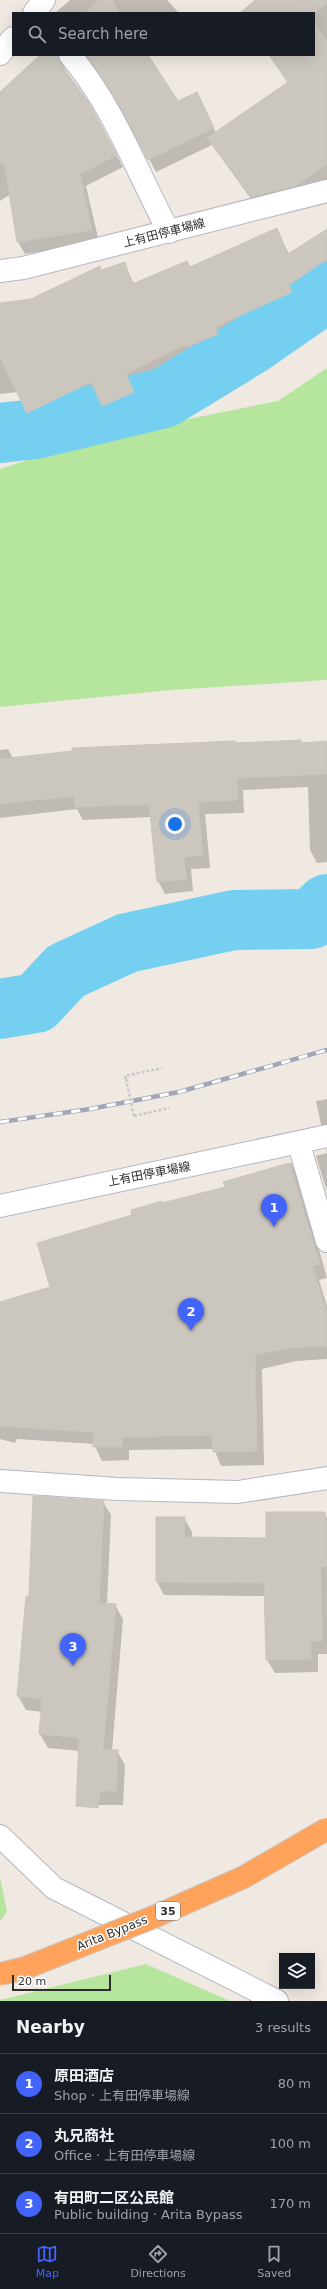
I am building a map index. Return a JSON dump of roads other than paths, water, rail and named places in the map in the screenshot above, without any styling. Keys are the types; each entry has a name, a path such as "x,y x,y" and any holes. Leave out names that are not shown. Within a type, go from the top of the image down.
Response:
{"highway":[{"name":"Arita Bypass","path":"0,1974 24,1968 162,1913 244,1877 327,1829"}],"street":[{"path":"35,12 44,0"},
{"path":"0,54 12,39"},
{"path":"71,56 82,69 114,120 144,185 169,232"},
{"name":"上有田停車場線","path":"0,271 23,268 327,191"},
{"name":"上有田停車場線","path":"0,1206 85,1186 299,1144 327,1136"},
{"path":"299,1144 327,1242"},
{"path":"0,1481 118,1489 238,1492 327,1478"},
{"path":"0,1836 54,1888 277,2001"}],"waterway":[{"path":"0,433 35,429 164,398 249,346 327,292"},
{"path":"0,1009 36,1003 66,971 127,943 234,920 311,919 327,904"}],"railway":[{"path":"0,1122 90,1109 179,1092 327,1050"}],"place":[{"name":"原田酒店","path":"274,1227"},
{"name":"丸兄商社","path":"191,1331"},
{"name":"有田町二区公民館","path":"73,1666"}]}
